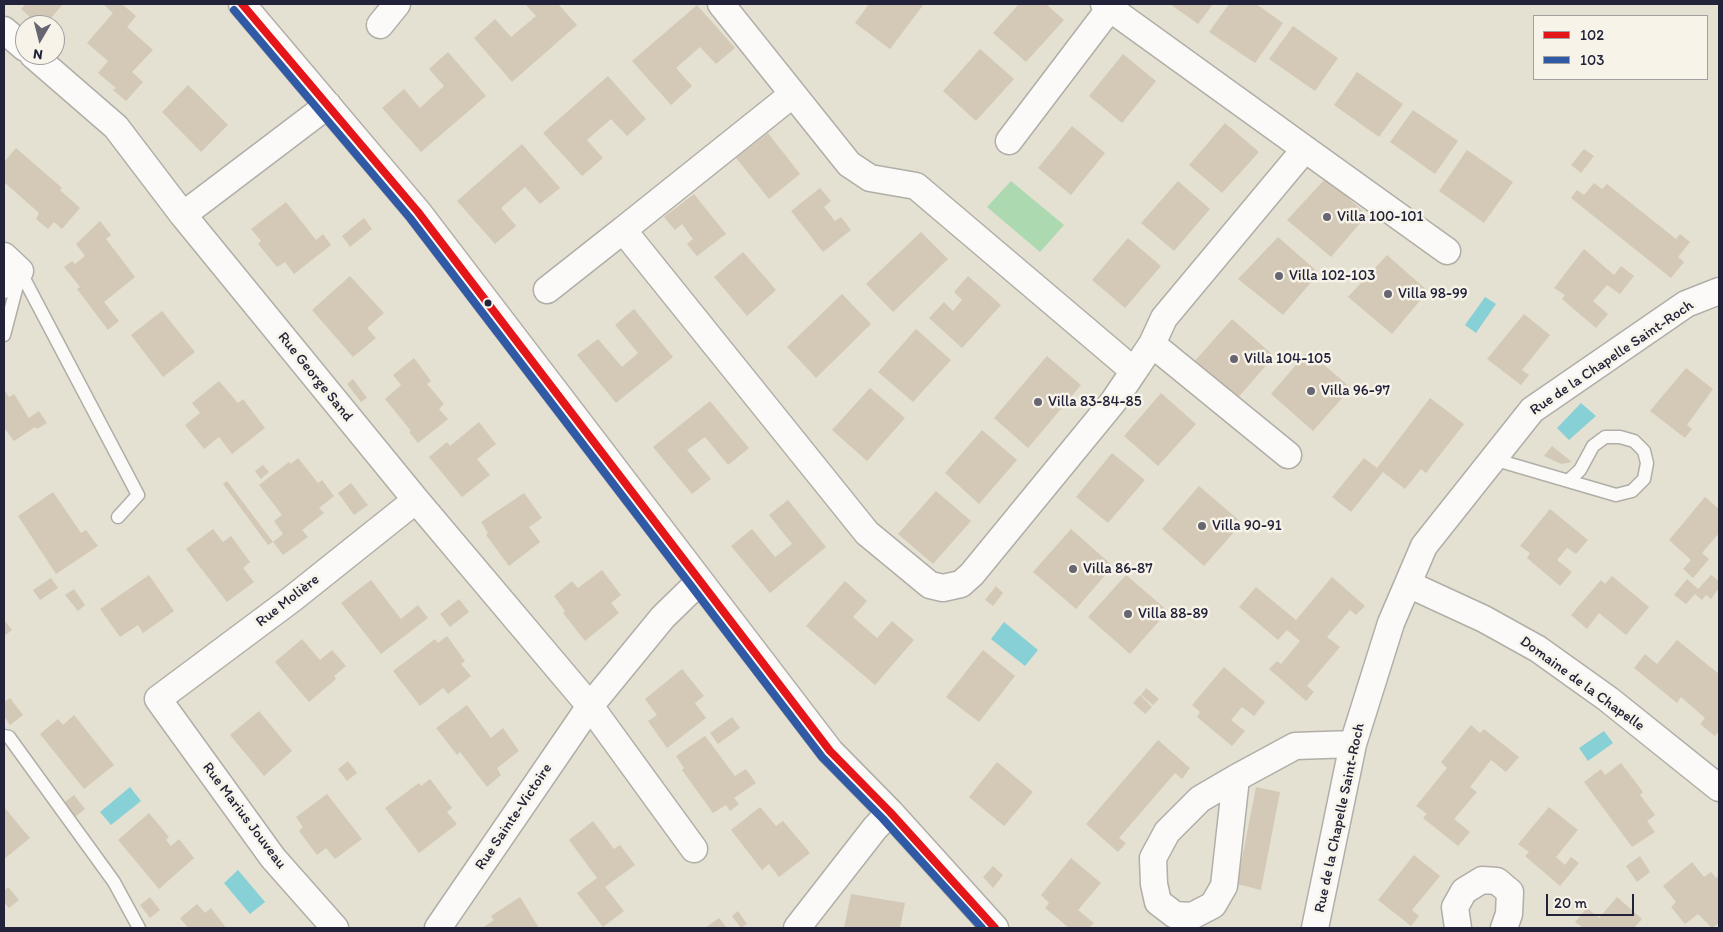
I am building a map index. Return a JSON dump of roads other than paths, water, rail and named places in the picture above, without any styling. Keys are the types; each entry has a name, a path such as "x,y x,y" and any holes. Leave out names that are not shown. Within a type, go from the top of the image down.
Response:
{"street":[{"path":"380,25 397,4"},
{"path":"721,4 848,164 870,178 916,186 1134,371"},
{"path":"245,5 418,212 830,751 890,812 995,928"},
{"path":"1009,141 1107,6 1447,251"},
{"path":"4,30 15,39"},
{"name":"Rue George Sand","path":"45,65 116,127 183,215 416,500 590,706 694,849"},
{"path":"547,290 793,94"},
{"path":"183,215 328,105"},
{"path":"623,230 867,533 930,586 944,588 961,584 972,574 1113,402 1152,344 1164,318 1305,149"},
{"name":"Rue de la Chapelle Saint-Roch","path":"1316,928 1353,744 1391,623 1424,546 1532,410 1686,304 1719,291"},
{"path":"1152,344 1288,455"},
{"name":"Rue Molière","path":"158,699 292,599 416,500"},
{"name":"Rue Sainte-Victoire","path":"438,928 590,706 663,617 700,581"},
{"name":"Domaine de la Chapelle","path":"1408,584 1484,619 1538,649 1608,699 1719,788"},
{"name":"Rue Marius Jouveau","path":"158,699 273,858 335,928"},
{"path":"1236,778 1224,886 1213,904 1192,916 1175,915 1158,902 1154,884 1153,858 1167,832 1200,799 1236,778 1295,746 1353,744"},
{"path":"797,928 869,835 890,812"},
{"path":"1458,928 1455,907 1464,891 1482,880 1497,881 1510,892 1509,914 1504,928"}],"lane":[{"path":"4,335 9,271"},
{"path":"9,271 138,495 118,517"},
{"path":"1493,459 1568,481 1616,495 1632,491 1644,479 1647,463 1644,451 1634,441 1620,437 1605,437 1593,446 1580,470 1568,481"},
{"path":"4,736 10,737 114,882 139,928"}],"water":[{"path":"1485,297 1496,304 1476,333 1465,325"},
{"path":"1581,403 1596,416 1569,440 1557,428"},
{"path":"1004,622 1038,650 1025,666 991,639"},
{"path":"1604,731 1613,743 1588,761 1579,748"},
{"path":"130,787 141,801 111,825 100,812"},
{"path":"238,870 265,902 250,914 224,883"}],"place":[{"name":"Villa 100-101","path":"1327,217"},
{"name":"Villa 102-103","path":"1279,276"},
{"name":"Villa 98-99","path":"1388,294"},
{"name":"Villa 104-105","path":"1234,359"},
{"name":"Villa 96-97","path":"1311,391"},
{"name":"Villa 83-84-85","path":"1038,402"},
{"name":"Villa 90-91","path":"1202,526"},
{"name":"Villa 86-87","path":"1073,569"},
{"name":"Villa 88-89","path":"1128,614"}]}
